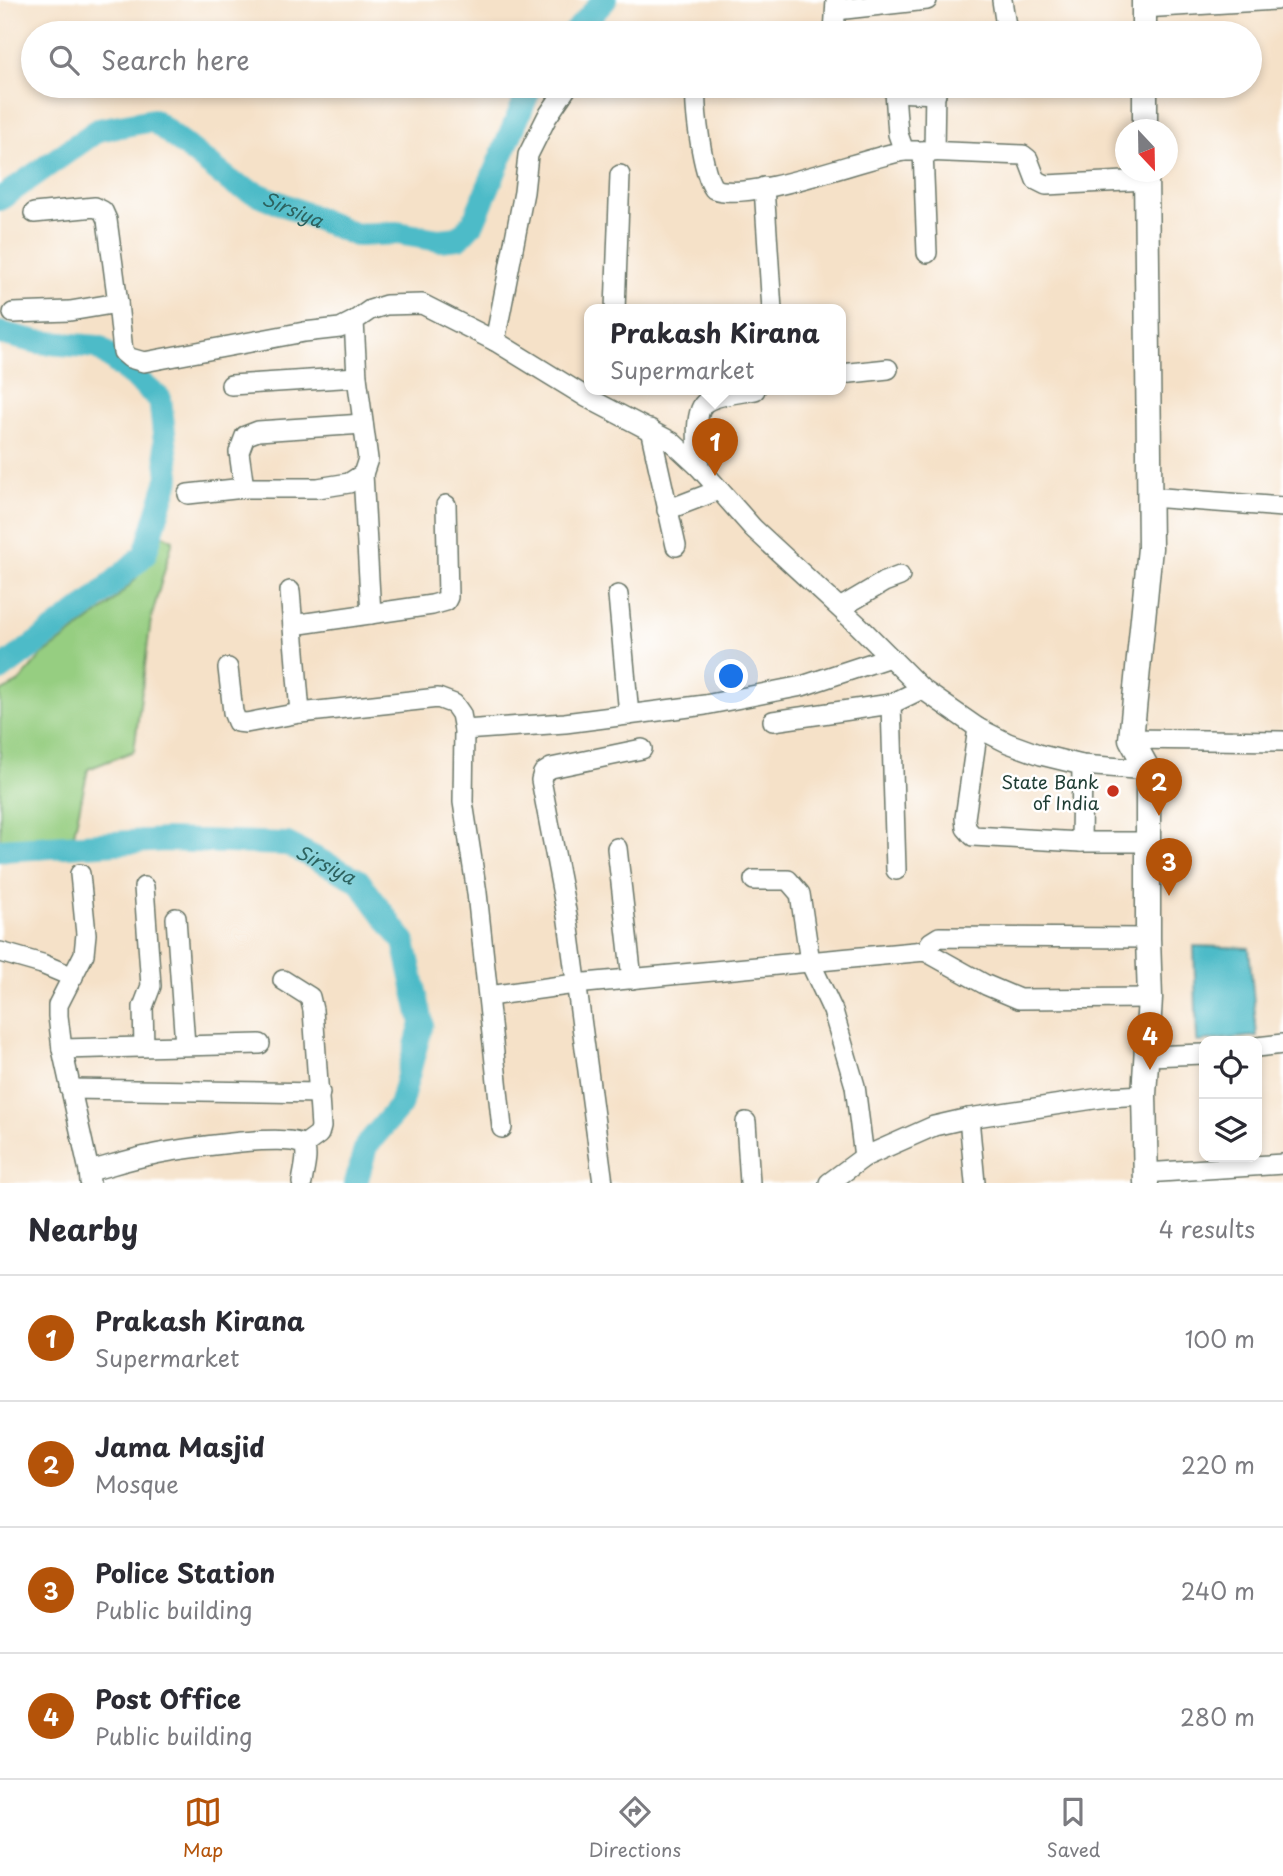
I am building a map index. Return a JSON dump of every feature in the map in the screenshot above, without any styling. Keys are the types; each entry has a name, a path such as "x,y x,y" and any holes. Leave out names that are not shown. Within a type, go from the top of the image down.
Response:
{"main road":[{"path":"1144,98 1145,119"},
{"path":"1145,1178 1144,1095 1150,998 1148,770 1131,739 1150,548 1146,182"}],"street":[{"path":"836,5 927,0"},
{"path":"1002,0 1005,21"},
{"path":"1144,4 1276,0"},
{"path":"495,341 524,192 528,155 560,98"},
{"path":"696,98 710,183 714,188 727,193 921,151 1023,155 1028,159 1036,180 1046,185 1115,179"},
{"path":"896,98 898,134 921,151"},
{"path":"927,253 921,151 934,98"},
{"path":"615,304 620,175"},
{"path":"764,187 772,304"},
{"path":"34,213 95,207 103,211 107,219 123,352 130,358 144,362 304,332 340,328 370,310 386,305 422,304 584,387"},
{"path":"13,313 70,311 118,303"},
{"path":"354,321 357,377 368,459 363,474 371,614"},
{"path":"846,373 888,369"},
{"path":"231,385 357,377"},
{"path":"699,467 698,414 701,405 707,400 731,395"},
{"path":"608,400 672,442 699,467 753,528 922,689 978,728 1041,755 1082,765 1148,770"},
{"path":"244,488 239,452 244,436 258,431 363,424"},
{"path":"650,429 676,546"},
{"path":"188,494 244,488 318,488 349,483 363,474"},
{"path":"667,510 719,490"},
{"path":"1150,497 1283,507"},
{"path":"293,625 446,601 446,505"},
{"path":"839,608 884,582 900,576"},
{"path":"290,591 300,713"},
{"path":"618,595 629,715"},
{"path":"464,730 565,723 705,705 802,686 890,657"},
{"path":"228,668 233,712 237,722 438,698 453,704 461,713 464,730 463,802 489,996 502,1128"},
{"path":"773,721 891,704 922,689"},
{"path":"891,704 896,870"},
{"path":"978,728 965,818 969,833 973,836 1081,842 1147,842"},
{"path":"1131,739 1283,741"},
{"path":"603,1183 568,921 541,780 543,773 551,768 642,749"},
{"path":"1081,842 1082,765"},
{"path":"617,848 632,979"},
{"path":"80,874 86,934 84,954 58,1005 62,1049 90,1177 153,1154 222,1143 297,1140 304,1145 306,1153 302,1183"},
{"path":"754,880 788,880 800,894 810,962 833,1011 855,1086 864,1157"},
{"path":"144,887 150,986 143,1007 144,1046"},
{"path":"176,918 186,1045"},
{"path":"925,951 931,942 939,937 1148,937"},
{"path":"489,996 575,984 925,951 986,985 1019,999 1150,998"},
{"path":"0,952 42,964 73,977"},
{"path":"283,980 306,994 311,1002 321,1127 319,1134 304,1145"},
{"path":"62,1049 260,1044"},
{"path":"1262,1046 1283,1044"},
{"path":"1148,1056 1199,1054"},
{"path":"70,1088 320,1093"},
{"path":"829,1183 864,1157 934,1126 969,1118 1107,1097 1144,1095"},
{"path":"969,1118 975,1183"},
{"path":"746,1122 750,1183"},
{"path":"1145,1178 1283,1164"}],"green space":[{"path":"161,534 173,540 151,619 134,751 88,769 72,843 43,853 0,851 0,692 18,683 40,657 106,608 135,580"}],"water":[{"path":"1194,946 1249,948 1257,1036 1199,1036 1197,1042"}],"waterway":[{"name":"Sirsiya","path":"585,21 605,0"},
{"name":"Sirsiya","path":"0,199 98,130 153,120 234,184 356,235 397,233 439,240 459,238 473,223 526,98"},
{"name":"Sirsiya","path":"0,333 38,342 98,347 160,399 169,476 145,554 92,602 0,670"},
{"name":"Sirsiya","path":"0,850 165,840 287,844 358,880 404,942 422,1023 400,1106 366,1146 356,1183"}],"place":[{"name":"Prakash Kirana","path":"715,476"},
{"name":"State Bank of India","path":"1113,791"},
{"name":"Jama Masjid","path":"1159,816"},
{"name":"Police Station","path":"1169,896"},
{"name":"Post Office","path":"1150,1070"}]}
